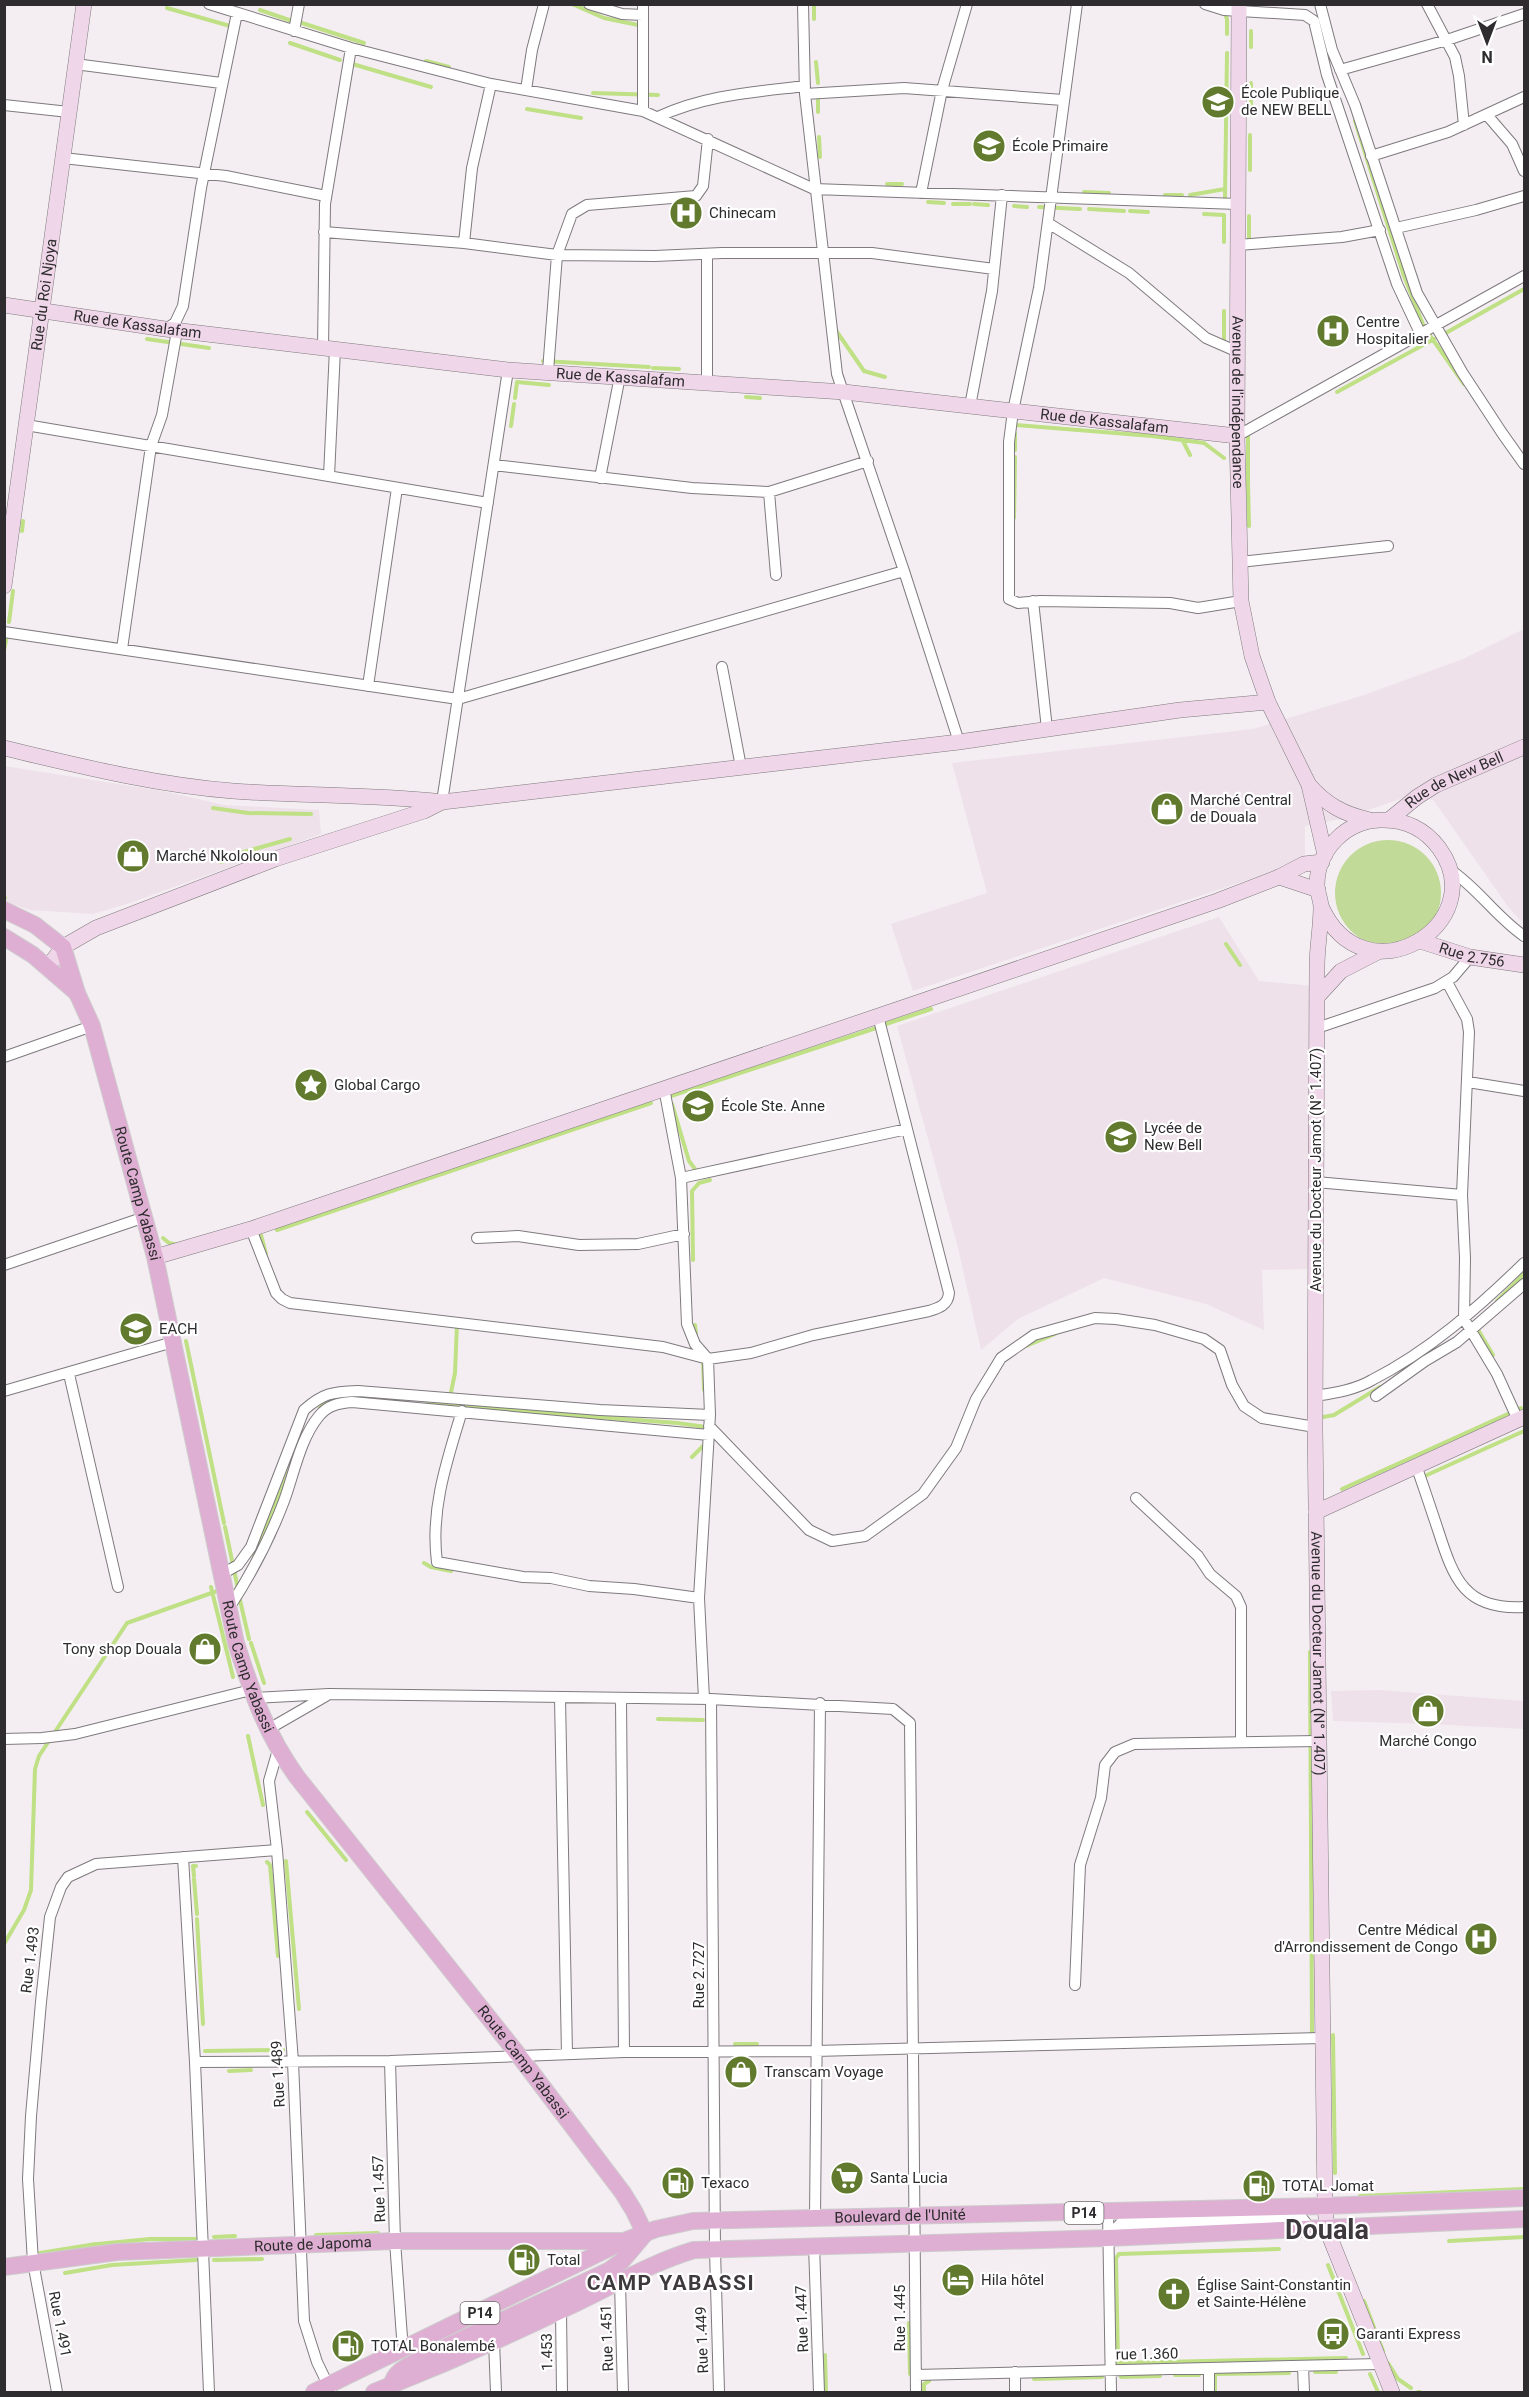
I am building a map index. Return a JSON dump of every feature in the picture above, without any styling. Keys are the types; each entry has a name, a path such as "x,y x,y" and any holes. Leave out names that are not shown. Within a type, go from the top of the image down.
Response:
{"main road":[{"path":"4,910 35,925 63,947"},
{"path":"4,937 23,948 77,993"},
{"name":"Route Camp Yabassi","path":"63,947 77,993 92,1026 145,1217 236,1643 252,1694 267,1730 278,1750 520,2057 623,2193 645,2234"},
{"name":"Boulevard de l'Unité","path":"325,2390 624,2241 678,2223 1325,2206 1524,2198"},
{"name":"Boulevard de l'Unité","path":"374,2392 393,2389 681,2254 705,2248 715,2250 915,2243 1111,2232 1327,2230 1524,2220"},
{"path":"393,2389 394,2378 400,2371 420,2359 608,2271 630,2252 645,2234"},
{"name":"Route de Japoma","path":"4,2267 117,2253 203,2249 395,2241 624,2241"}],"street":[{"name":"Rue du Roi Njoya","path":"4,586 8,530 26,425 84,4"},
{"path":"209,4 351,48 491,84 643,111 814,189 1238,204"},
{"path":"294,31 299,4"},
{"path":"526,90 532,50 544,4"},
{"path":"589,4 622,14 643,10 643,111"},
{"path":"803,4 805,90 814,189 836,367 959,742"},
{"path":"921,193 942,90 967,4"},
{"path":"1077,4 1039,288 1013,411 1009,442 1008,594 1012,602 1170,603 1198,608 1241,601"},
{"path":"1205,4 1218,9 1239,8 1297,14 1311,17 1314,21 1327,75 1403,300 1421,335"},
{"path":"1320,4 1340,70 1355,105 1417,293 1502,433 1524,464"},
{"path":"1427,4 1458,66 1464,125"},
{"name":"Avenue de l'indépendance","path":"1239,8 1237,436 1241,601 1252,656 1268,702 1309,785"},
{"path":"122,649 152,446 162,415 171,330 183,306 204,173 237,13"},
{"path":"1340,70 1447,40 1524,14"},
{"path":"329,476 329,349 324,232 326,196 351,48"},
{"path":"75,64 221,83"},
{"path":"464,243 472,168 491,84"},
{"path":"658,117 680,106 714,98 805,90 904,88 1063,100"},
{"path":"1371,156 1396,150 1464,125 1524,97"},
{"path":"4,105 69,112"},
{"path":"1486,115 1512,144 1524,171"},
{"path":"548,371 557,255 572,214 587,205 686,198 700,193 708,140"},
{"path":"63,158 204,173 326,196"},
{"path":"970,406 987,317 1002,195"},
{"path":"1396,228 1524,196"},
{"path":"1048,223 1129,273 1206,338 1238,352"},
{"path":"1238,246 1342,237 1380,230"},
{"path":"324,232 464,243 557,255 872,253 994,269"},
{"path":"707,254 707,382"},
{"path":"1237,436 1524,277"},
{"name":"Rue de Kassalafam","path":"4,305 171,330 508,370 844,392 1237,436"},
{"path":"442,802 508,370"},
{"path":"600,478 620,376"},
{"path":"26,425 488,503"},
{"path":"494,465 692,488 769,492 867,461"},
{"path":"368,686 398,488"},
{"path":"769,492 776,575"},
{"path":"1240,562 1388,546"},
{"path":"4,632 458,699 904,571"},
{"path":"1033,601 1033,621 1047,729"},
{"path":"722,667 741,767"},
{"path":"4,748 127,776 179,785 442,802 959,742 1179,710 1268,702"},
{"name":"Rue de New Bell","path":"1390,819 1436,785 1524,747"},
{"path":"1309,785 1332,807 1355,817 1371,820 1390,819 1421,830 1443,854 1449,869 1450,894 1443,917 1433,931 1407,948 1378,952 1341,971 1318,996"},
{"path":"1309,785 1323,859 1318,890 1321,906 1333,929 1342,937 1359,947 1378,952"},
{"path":"47,968 63,947 96,928 275,859 424,811 442,802"},
{"path":"155,1257 251,1229 1206,904 1279,877 1304,864 1323,859 1344,832 1371,820"},
{"path":"1449,869 1476,890 1506,924 1524,936"},
{"path":"1279,877 1318,890"},
{"name":"Avenue du Docteur Jamot (N° 1.407)","path":"1321,906 1317,949 1315,1414 1325,2206 1327,2230 1392,2392"},
{"name":"Rue 2.756","path":"1420,941 1470,957 1524,965"},
{"path":"1317,1028 1447,982 1470,957"},
{"path":"1316,1512 1521,1419 1464,1319 1465,1258 1462,1195 1469,1032 1467,1019 1447,982"},
{"path":"251,1229 276,1293 290,1303 663,1347 708,1359 751,1353 813,1335 929,1311 945,1304 949,1293 878,1016"},
{"path":"4,1057 92,1026"},
{"path":"1468,1082 1524,1091"},
{"path":"664,1088 681,1178 687,1324 695,1344 708,1359"},
{"path":"681,1178 907,1130"},
{"path":"1316,1182 1462,1195"},
{"path":"4,1265 145,1217"},
{"path":"477,1238 518,1236 579,1245 638,1244 684,1233"},
{"path":"223,1577 238,1566 251,1547 304,1410 319,1397 333,1392 358,1391 600,1410 710,1426 808,1530 832,1541 865,1536 923,1494 956,1448 976,1399 1001,1358 1034,1335 1095,1318 1155,1325 1204,1339 1220,1350 1232,1385 1244,1406 1262,1418 1315,1414 1344,1390 1371,1381 1464,1319 1524,1263"},
{"path":"1376,1396 1472,1330 1524,1284"},
{"path":"4,1392 173,1342"},
{"name":"Rue 2.727","path":"708,1359 710,1426 699,1598 708,1699 715,2250"},
{"path":"69,1374 118,1587"},
{"path":"228,1603 243,1587 283,1503 311,1428 319,1415 328,1407 352,1402 710,1426"},
{"path":"462,1411 438,1501 434,1540 437,1562 523,1577 551,1578 589,1586 634,1589 699,1598"},
{"path":"1417,1468 1445,1553 1459,1584 1484,1603 1507,1608 1524,1607"},
{"path":"1136,1498 1198,1556 1210,1574 1227,1588 1241,1607 1241,1742"},
{"name":"Rue 1.445","path":"4,1739 75,1734 252,1694 708,1699 820,1703 893,1709 910,1723 916,2392"},
{"path":"267,1730 328,1694"},
{"path":"560,1698 567,2054"},
{"path":"621,1699 624,2052"},
{"path":"815,2218 820,1703"},
{"path":"1075,1985 1080,1865 1101,1797 1105,1765 1115,1752 1134,1744 1318,1741"},
{"name":"Rue 1.489","path":"278,1750 269,1781 277,1850 293,2062 304,2321 325,2390"},
{"name":"Rue 1.493","path":"33,2262 28,2179 31,2116 50,1917 61,1887 68,1877 96,1864 277,1850"},
{"path":"183,1857 195,2062 209,2392"},
{"path":"195,2062 390,2061 624,2052 815,2051 1322,2038"},
{"name":"Rue 1.457","path":"390,2061 395,2241 403,2351"},
{"path":"1108,2212 1111,2232 1111,2392"},
{"path":"1302,2218 1307,2224 1301,2228 1111,2232 1121,2223 1302,2218"},
{"name":"Rue 1.447","path":"814,2245 819,2392"},
{"name":"Rue 1.449","path":"715,2250 718,2392"},
{"name":"Rue 1.491","path":"33,2262 57,2392"},
{"name":"Rue 1.451","path":"621,2283 623,2392"},
{"name":"1.453","path":"561,2311 562,2392"},
{"path":"494,2341 496,2392"},
{"name":"rue 1.360","path":"916,2375 1379,2364"},
{"path":"1303,2366 1304,2392"},
{"path":"1209,2368 1209,2392"},
{"path":"1015,2372 1016,2392"}],"shaded area":[{"name":"Marché Central de Douala","path":"1524,629 1524,921 1520,920 1509,908 1434,801 1417,793 1346,818 1305,826 1305,861 913,991 891,924 987,893 952,763 1253,729 1364,695 1463,659"},
{"name":"Marché Nkololoun","path":"4,766 163,791 224,805 319,810 321,834 127,904 93,914 30,910 5,902"},
{"name":"Lycée de New Bell","path":"1219,917 1259,981 1315,986 1312,1269 1262,1270 1264,1330 1206,1304 1104,1278 1018,1319 981,1350 958,1248 897,1026"},
{"name":"Marché Congo","path":"1380,1690 1524,1701 1524,1729 1333,1721 1331,1691"}],"green space":[{"path":"1388,840 1408,844 1426,855 1437,873 1441,893 1437,913 1426,931 1408,942 1388,946 1368,942 1350,931 1339,913 1335,893 1339,873 1350,855 1368,844"}],"waterway":[{"path":"572,4 604,18 638,25"},
{"path":"814,4 814,19"},
{"path":"167,8 230,26"},
{"path":"260,10 292,21"},
{"path":"1224,12 1227,19 1227,34"},
{"path":"302,23 364,43"},
{"path":"1251,31 1251,47"},
{"path":"290,43 340,60"},
{"path":"1225,198 1227,53"},
{"path":"426,61 449,67"},
{"path":"816,62 818,83"},
{"path":"349,63 431,87"},
{"path":"1251,83 1251,115"},
{"path":"593,93 658,95"},
{"path":"818,96 818,112"},
{"path":"527,109 581,118"},
{"path":"1355,121 1403,273 1424,327 1464,384"},
{"path":"1250,135 1250,170"},
{"path":"819,137 820,157"},
{"path":"887,184 902,184"},
{"path":"1190,195 1225,189"},
{"path":"1084,192 1109,193"},
{"path":"1165,195 1182,195"},
{"path":"928,202 944,203"},
{"path":"953,204 970,204"},
{"path":"974,204 988,205"},
{"path":"1014,206 1027,207"},
{"path":"1039,207 1080,209"},
{"path":"1089,209 1124,211"},
{"path":"1130,211 1148,212"},
{"path":"1204,214 1224,215 1224,242"},
{"path":"1249,216 1249,241"},
{"path":"1444,334 1524,289"},
{"path":"1224,311 1224,341"},
{"path":"835,329 864,371 885,377"},
{"path":"147,339 209,348"},
{"path":"1337,392 1434,339"},
{"path":"543,361 649,367"},
{"path":"653,368 679,369"},
{"path":"515,398 517,382 549,385"},
{"path":"746,397 760,398"},
{"path":"511,426 514,404"},
{"path":"1015,425 1152,436 1204,443 1224,458"},
{"path":"1015,433 1015,450"},
{"path":"1248,436 1248,483"},
{"path":"1183,441 1190,455"},
{"path":"1014,518 1015,457"},
{"path":"1248,484 1249,526"},
{"path":"22,531 23,521"},
{"path":"9,622 13,591"},
{"path":"4,650 7,636"},
{"path":"213,808 248,813 311,814"},
{"path":"221,862 240,855 240,853 290,839"},
{"path":"1226,944 1240,965"},
{"path":"883,1025 931,1009"},
{"path":"671,1096 876,1028"},
{"path":"277,1230 651,1103"},
{"path":"672,1104 689,1161 695,1169"},
{"path":"693,1260 692,1191 699,1183 710,1180"},
{"path":"261,1235 266,1254"},
{"path":"163,1238 169,1243 178,1245"},
{"path":"1497,1301 1524,1274"},
{"path":"450,1397 455,1373 457,1324"},
{"path":"695,1325 696,1334"},
{"path":"1477,1328 1493,1355"},
{"path":"1026,1346 1055,1334"},
{"path":"186,1341 224,1523"},
{"path":"703,1359 704,1390"},
{"path":"1318,1418 1334,1415 1380,1387"},
{"path":"320,1408 333,1400 348,1398"},
{"path":"427,1404 706,1427"},
{"path":"1342,1489 1521,1408"},
{"path":"1427,1475 1524,1431"},
{"path":"692,1457 706,1443"},
{"path":"254,1556 289,1471"},
{"path":"225,1527 238,1589"},
{"path":"424,1563 431,1567 451,1571"},
{"path":"211,1587 233,1677"},
{"path":"4,1944 24,1910 31,1890 35,1769 39,1756 127,1623 220,1590"},
{"path":"239,1596 249,1639"},
{"path":"251,1643 264,1683"},
{"path":"1310,1652 1312,2033"},
{"path":"658,1719 703,1720"},
{"path":"248,1736 263,1805"},
{"path":"307,1812 346,1860"},
{"path":"286,1861 299,2009"},
{"path":"267,1862 270,1865 278,1956"},
{"path":"194,1876 193,1866 196,1866"},
{"path":"194,1879 197,1914"},
{"path":"197,1919 203,2024"},
{"path":"1333,2035 1335,2173"},
{"path":"735,2044 757,2044"},
{"path":"205,2051 283,2050"},
{"path":"229,2071 251,2070"},
{"path":"1360,2196 1524,2189"},
{"path":"316,2235 378,2233"},
{"path":"214,2237 235,2236"},
{"path":"1449,2241 1524,2237"},
{"path":"98,2244 150,2239 195,2239"},
{"path":"40,2253 96,2244"},
{"path":"1118,2362 1116,2258 1119,2254 1279,2249"},
{"path":"214,2260 262,2259"},
{"path":"65,2273 112,2265 196,2260"},
{"path":"1328,2265 1363,2354"},
{"path":"1364,2301 1383,2351"},
{"path":"909,2323 910,2374"},
{"path":"825,2355 826,2392"},
{"path":"1118,2363 1346,2358"},
{"path":"1388,2363 1398,2379 1411,2388"},
{"path":"1315,2372 1336,2372"},
{"path":"1215,2374 1289,2373"},
{"path":"1370,2374 1378,2392"},
{"path":"1175,2375 1199,2375"},
{"path":"1215,2375 1215,2392"},
{"path":"1121,2377 1160,2376"},
{"path":"1034,2379 1102,2377"},
{"path":"924,2392 924,2384 929,2381"}],"place":[{"name":"École Publique de NEW BELL","path":"1218,102"},
{"name":"École Primaire","path":"989,146"},
{"name":"Chinecam","path":"686,213"},
{"name":"Centre Hospitalier","path":"1333,331"},
{"name":"Marché Central de Douala","path":"1167,809"},
{"name":"Marché Nkololoun","path":"133,856"},
{"name":"Global Cargo","path":"311,1085"},
{"name":"École Ste. Anne","path":"698,1106"},
{"name":"Lycée de New Bell","path":"1121,1137"},
{"name":"EACH","path":"136,1329"},
{"name":"Tony shop Douala","path":"205,1649"},
{"name":"Marché Congo","path":"1428,1711"},
{"name":"Centre Médical d'Arrondissement de Congo","path":"1481,1939"},
{"name":"Transcam Voyage","path":"741,2072"},
{"name":"Santa Lucia","path":"847,2178"},
{"name":"Texaco","path":"678,2183"},
{"name":"TOTAL Jomat","path":"1259,2186"},
{"name":"Total","path":"524,2260"},
{"name":"Hila hôtel","path":"958,2280"},
{"name":"Église Saint-Constantin et Sainte-Hélène","path":"1174,2294"},
{"name":"Garanti Express","path":"1333,2334"},
{"name":"TOTAL Bonalembé","path":"348,2346"}],"district":[{"name":"Douala","path":"1327,2230"},
{"name":"CAMP YABASSI","path":"671,2283"}]}
